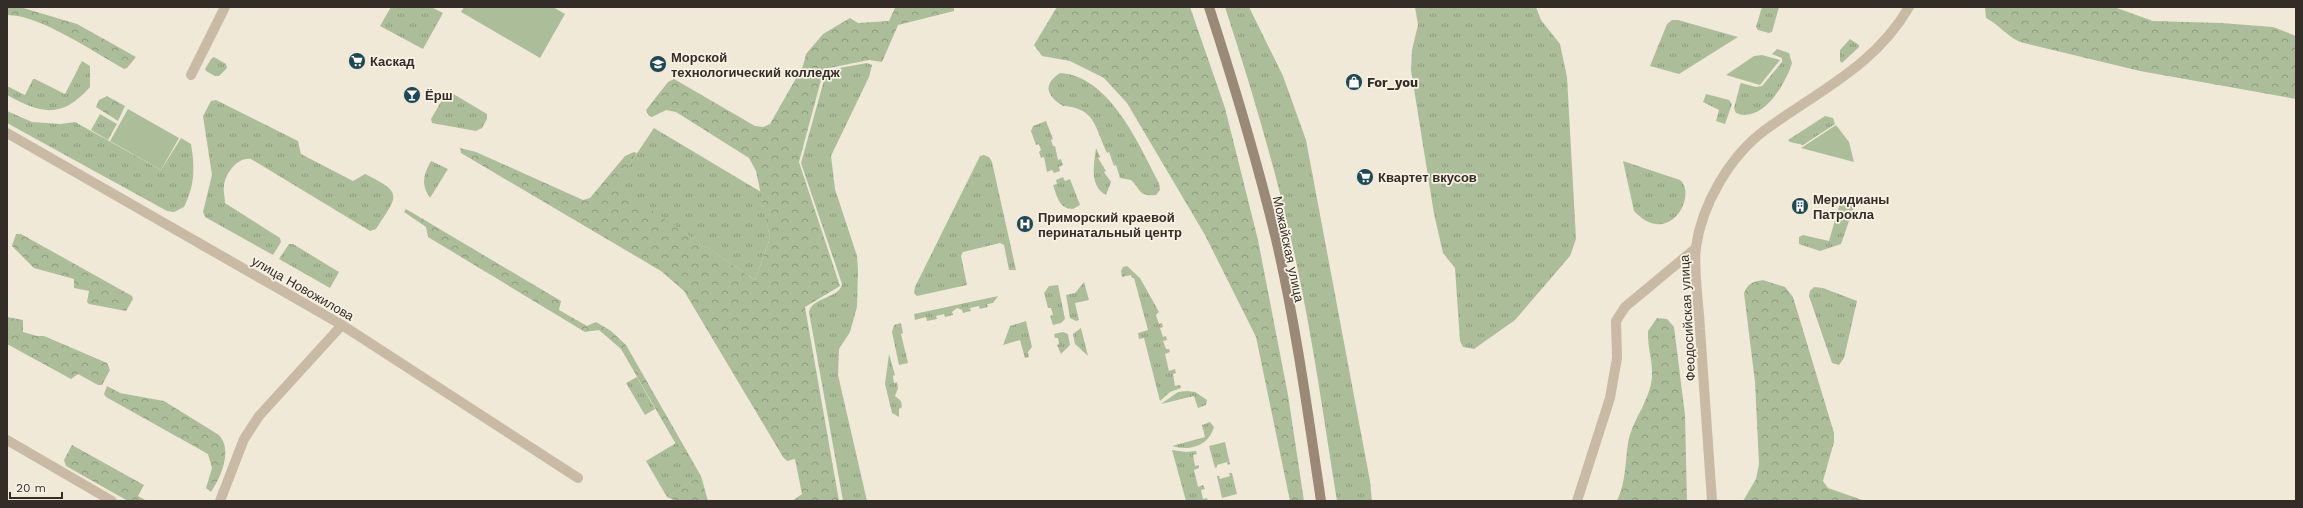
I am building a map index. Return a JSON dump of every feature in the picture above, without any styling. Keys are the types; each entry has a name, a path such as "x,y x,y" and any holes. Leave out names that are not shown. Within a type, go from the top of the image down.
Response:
{"main road":[{"name":"Можайская улица","path":"1209,7 1241,107 1276,240 1303,386 1321,501"}],"street":[{"path":"191,75 225,7"},
{"name":"Феодосийская улица","path":"1712,501 1696,248 1708,206 1718,183 1737,158 1763,132 1845,77 1877,46 1909,7"},
{"name":"улица Новожилова","path":"7,134 342,325 578,478"},
{"path":"1577,501 1610,398 1617,358 1616,321 1625,308 1696,248"},
{"path":"220,501 244,438 258,416 342,325"},
{"path":"7,440 112,501"}],"green space":[{"path":"7,7 20,7 77,24 136,57 127,68 124,69 82,44 51,28 35,21 7,15"},
{"path":"391,7 431,7 443,13 423,49 380,26"},
{"path":"464,7 553,7 565,14 540,58 461,12"},
{"path":"954,7 954,11 898,25 882,62 869,60 824,69 799,162 840,286 805,307 839,501 792,501 802,494 795,459 787,461 783,457 684,291 661,271 461,153 460,148 476,152 583,200 590,198 625,156 634,152 637,153 616,186 755,280 770,238 756,171 749,158 676,112 666,110 652,117 649,116 646,110 668,82 674,79 755,126 763,127 770,124 803,66 806,54 823,34 850,18 858,23 889,21 895,8"},
{"path":"1057,7 1190,7 1225,108 1258,240 1288,395 1304,501 1290,501 1256,337 1205,235 1127,103 1104,78 1070,61 1042,56 1034,45"},
{"path":"1225,7 1249,7 1283,76 1306,140 1370,481 1372,501 1337,501 1311,337 1291,239 1261,122"},
{"path":"1415,7 1536,7 1541,20 1560,44 1567,77 1576,239 1570,256 1515,320 1474,349 1463,347 1460,341 1455,268 1443,253 1434,214 1411,70 1412,50 1418,25"},
{"path":"1762,7 1779,7 1772,32 1769,33 1758,30 1756,27"},
{"path":"1985,7 2114,7 2153,21 2221,23 2273,27 2296,36 2296,99 2140,71 2020,42 1986,18"},
{"path":"1672,20 1678,20 1738,37 1679,74 1650,66 1667,24"},
{"path":"1850,39 1859,45 1859,47 1842,63 1840,61 1840,50"},
{"path":"1777,49 1789,53 1792,63 1785,81 1779,91 1772,100 1755,113 1746,115 1736,113 1734,108 1741,83 1756,87 1762,86 1782,62 1782,58 1772,54"},
{"path":"1762,55 1780,60 1760,85 1726,75 1754,56"},
{"path":"214,57 226,64 227,68 219,76 215,76 205,69"},
{"path":"82,61 90,66 90,87 80,97 60,109 41,109 30,106 7,95 7,86 25,95 33,79 65,94"},
{"path":"867,63 872,65 869,77 831,156 835,189 857,256 858,270 857,307 850,332 839,349 838,375 867,501 843,501 809,312 815,303 836,292 840,289 842,284 801,163 826,73 828,70"},
{"path":"1060,73 1078,77 1094,86 1108,99 1121,115 1132,132 1159,183 1160,190 1156,195 1143,194 1131,180 1120,178 1116,165 1114,166 1097,128 1088,115 1074,108 1063,106 1053,98 1050,94 1049,86 1054,77"},
{"path":"450,92 487,114 487,119 482,128 476,131 432,123 431,119 446,93"},
{"path":"1706,94 1729,100 1732,104 1725,124 1716,121 1719,110 1703,102"},
{"path":"107,96 125,106 118,121 96,107 99,100"},
{"path":"216,100 298,141 301,154 353,181 365,174 378,180 386,186 391,191 393,196 392,202 376,229 370,231 251,159 241,161 229,172 224,186 225,203 280,238 281,242 273,255 205,217 203,212 212,175 203,116 211,101"},
{"path":"128,109 179,138 161,170 110,141"},
{"path":"7,111 32,122 60,124 75,122 161,170 181,138 191,144 193,161 192,184 184,207 174,212 167,211 7,123"},
{"path":"100,114 117,124 108,140 91,130"},
{"path":"1825,116 1833,118 1835,124 1803,145 1790,142 1788,140"},
{"path":"1046,121 1053,139 1051,140 1053,146 1055,146 1058,160 1061,159 1063,165 1059,167 1060,171 1054,173 1052,170 1047,172 1044,157 1041,158 1039,152 1041,150 1039,144 1036,145 1031,131 1033,126"},
{"path":"1836,125 1849,142 1854,162 1801,148"},
{"path":"654,128 761,192 770,238 755,280 615,186"},
{"path":"1096,148 1100,157 1098,158 1106,171 1104,172 1111,182 1106,195 1097,186 1095,180 1094,168"},
{"path":"984,155 989,157 992,162 1016,270 1009,270 1004,245 1000,243 963,252 961,256 967,285 917,296 914,293 915,287 980,156"},
{"path":"431,161 448,169 430,198 425,189 424,180 426,171"},
{"path":"1623,161 1680,180 1685,187 1683,206 1677,215 1669,222 1658,224 1647,221 1634,211"},
{"path":"1063,177 1065,181 1070,179 1080,205 1073,209 1065,207 1059,201 1053,185 1057,184 1056,180"},
{"path":"1845,198 1853,201 1855,204 1841,244 1820,251 1799,244 1799,237 1803,235 1829,241 1841,199"},
{"path":"406,209 561,301 559,310 587,326 596,322 611,331 626,345 701,476 708,501 676,501 667,497 696,479 621,349 599,330 585,332 428,237 426,227 404,212"},
{"path":"16,234 21,234 132,296 133,299 126,311 89,304 87,302 89,291 74,288 74,279 34,268 12,246"},
{"path":"289,244 293,244 339,272 330,288 279,259"},
{"path":"1127,266 1140,278 1159,312 1156,315 1159,324 1162,323 1163,327 1160,328 1163,337 1166,336 1167,340 1163,341 1166,349 1169,349 1170,352 1165,354 1169,371 1175,369 1176,373 1173,374 1175,386 1180,385 1181,388 1170,392 1160,401 1144,338 1139,339 1138,333 1148,330 1134,278 1132,278 1131,275 1122,277 1121,271 1123,267"},
{"path":"1763,280 1785,287 1793,297 1834,433 1834,442 1823,481 1828,488 1865,501 1743,501 1756,479 1759,464 1755,382 1744,293 1747,287 1751,284 1756,281"},
{"path":"1084,282 1089,300 1075,303 1079,320 1076,321 1070,318 1066,295 1075,293"},
{"path":"1058,285 1065,319 1061,323 1053,325 1050,316 1053,315 1051,308 1048,308 1044,293 1049,286"},
{"path":"1814,287 1823,288 1857,301 1844,358 1839,365 1832,363 1809,296 1810,291"},
{"path":"998,296 993,303 987,304 988,307 980,309 979,306 970,308 971,311 963,313 962,310 957,308 952,312 953,315 945,317 944,314 936,316 937,319 927,321 926,317 915,320 914,314"},
{"path":"7,317 23,320 23,332 37,336 44,336 107,363 110,370 102,385 98,385 78,374 71,379 7,344"},
{"path":"1657,318 1667,319 1674,327 1685,415 1687,501 1617,501 1624,480 1630,435 1651,386 1652,371 1648,331"},
{"path":"1026,321 1032,347 1028,352 1029,357 1025,358 1020,340 1003,345 1010,326"},
{"path":"901,323 903,333 901,334 908,363 899,365 892,332 894,325"},
{"path":"1081,328 1088,356 1075,344 1073,334"},
{"path":"1063,332 1068,334 1070,345 1061,354 1057,345 1059,344 1058,338 1055,338 1054,334"},
{"path":"889,354 895,375 893,376 894,383 897,382 898,388 895,396 901,401 902,407 899,409 899,417 892,413 885,384"},
{"path":"637,377 655,409 645,415 626,383"},
{"path":"107,386 120,393 164,401 219,435 225,448 224,464 211,492 206,488 212,468 208,454 106,397 104,394"},
{"path":"1178,392 1195,392 1207,400 1206,405 1198,408 1194,396 1161,404"},
{"path":"1210,422 1214,427 1211,434 1203,443 1197,446 1185,448 1172,446 1205,437 1202,425"},
{"path":"1225,442 1230,464 1228,465 1227,462 1217,465 1215,468 1209,446"},
{"path":"676,443 697,479 667,497 646,461"},
{"path":"72,445 144,485 138,496 147,501 128,501 66,466 64,460"},
{"path":"1172,450 1186,452 1196,451 1197,454 1193,455 1195,466 1199,465 1199,468 1194,470 1198,487 1203,485 1205,489 1201,490 1203,499 1207,498 1208,501 1186,501"},
{"path":"1229,473 1232,473 1237,494 1222,498 1217,476 1219,476 1220,479 1230,476"}],"place":[{"name":"Каскад","path":"357,61"},
{"name":"Морской технологический колледж","path":"658,64"},
{"name":"For_you","path":"1354,82"},
{"name":"Ёрш","path":"412,95"},
{"name":"Квартет вкусов","path":"1365,177"},
{"name":"Меридианы Патрокла","path":"1800,206"},
{"name":"Приморский краевой перинатальный центр","path":"1025,224"}]}
